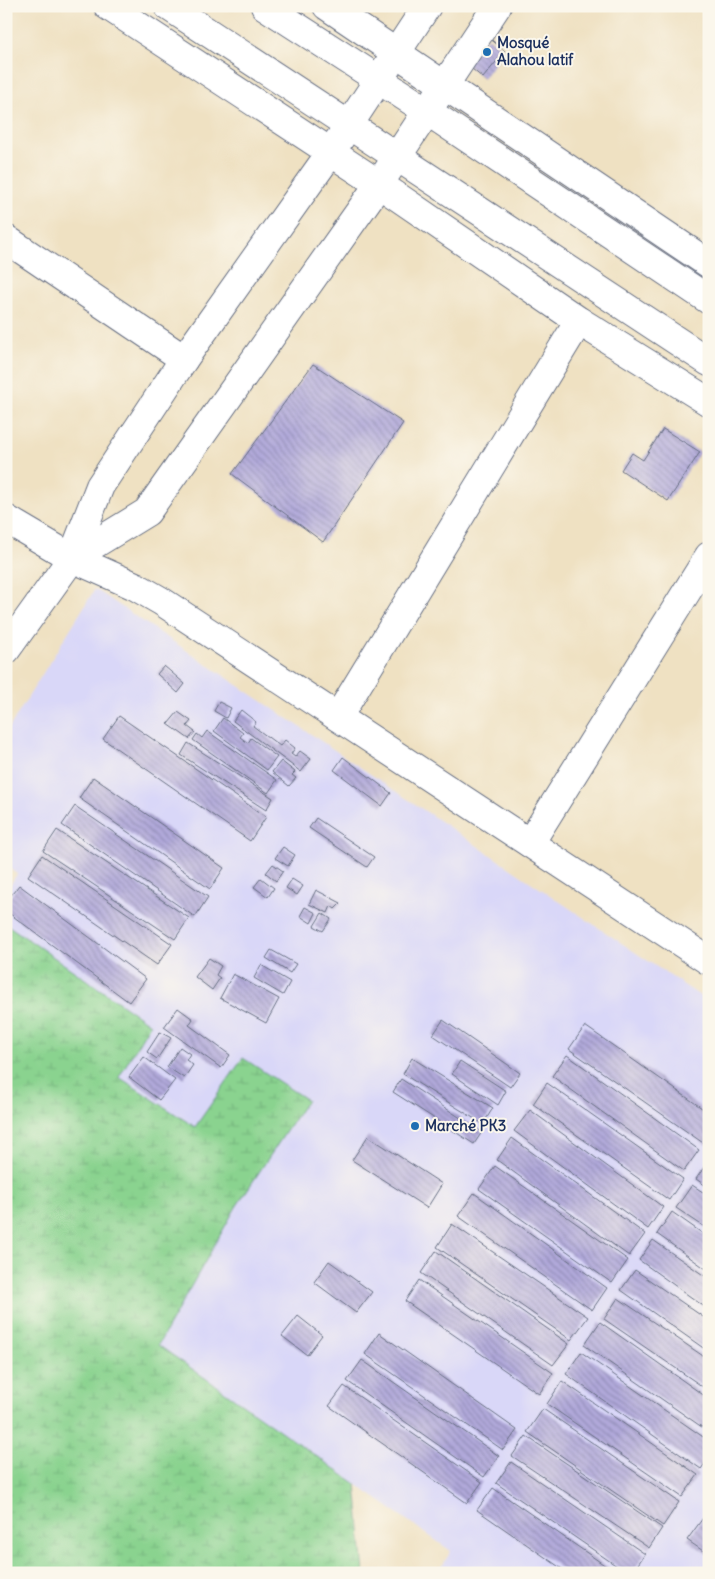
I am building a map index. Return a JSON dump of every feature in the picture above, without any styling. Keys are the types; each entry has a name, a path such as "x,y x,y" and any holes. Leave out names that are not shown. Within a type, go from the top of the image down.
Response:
{"street":[{"path":"108,6 379,184 580,322 709,402"},
{"path":"168,6 709,362"},
{"path":"265,6 427,111 709,300"},
{"path":"326,6 445,84 709,264"},
{"path":"6,650 72,558 100,486 184,359 331,152 427,6"},
{"path":"72,558 147,512 379,184 497,6"},
{"path":"6,239 184,359"},
{"path":"338,717 580,322"},
{"path":"6,519 72,558 135,586 161,601 709,961"},
{"path":"530,843 709,556"}],"shaded area":[{"name":"Marché PK3","path":"95,589 709,1002 709,1573 438,1573 451,1551 158,1345 236,1207 6,1044 6,892 17,874 6,866 6,733"}],"green space":[{"path":"6,924 150,1024 119,1077 195,1127 243,1058 307,1100 236,1207 158,1345 356,1484 364,1573 6,1573"}],"building":[{"path":"488,37 505,51 483,78 466,64"},
{"path":"313,364 403,423 323,542 232,474"},
{"path":"663,429 700,452 668,501 621,470 632,453 643,460"},
{"path":"164,666 185,684 178,693 157,674"},
{"path":"219,702 231,708 226,718 214,711"},
{"path":"241,710 256,722 253,726 280,746 285,740 295,748 291,754 295,757 300,751 311,759 301,772 233,721"},
{"path":"178,712 191,721 187,726 195,732 189,739 168,724"},
{"path":"119,716 266,817 250,841 103,739"},
{"path":"223,718 243,733 240,737 248,743 251,738 277,757 267,770 214,731"},
{"path":"207,731 277,780 268,793 193,740 197,734 202,738"},
{"path":"188,743 273,798 266,810 181,755"},
{"path":"343,757 391,793 382,806 334,770"},
{"path":"281,761 295,772 292,775 296,778 289,786 272,772"},
{"path":"93,777 224,868 210,889 79,798"},
{"path":"75,806 208,897 195,917 62,825"},
{"path":"316,818 374,857 367,867 309,828"},
{"path":"57,830 189,918 175,939 43,851"},
{"path":"283,847 295,855 288,866 275,858"},
{"path":"42,855 172,944 157,965 28,876"},
{"path":"273,864 283,871 276,881 266,873"},
{"path":"261,878 274,888 268,897 254,887"},
{"path":"292,879 303,886 297,895 286,888"},
{"path":"19,885 146,979 129,1002 6,911 6,902"},
{"path":"316,890 341,903 335,909 331,906 328,913 309,904"},
{"path":"305,907 316,913 311,923 300,916"},
{"path":"322,913 331,919 323,931 314,926"},
{"path":"271,950 296,964 290,973 266,958"},
{"path":"209,958 221,966 216,975 220,978 212,990 195,977"},
{"path":"261,965 290,982 283,995 254,978"},
{"path":"233,974 279,999 266,1023 220,998"},
{"path":"178,1008 193,1019 189,1025 230,1055 221,1068 164,1027"},
{"path":"443,1020 520,1073 510,1087 433,1035"},
{"path":"585,1026 709,1113 709,1140 706,1145 569,1049"},
{"path":"160,1032 171,1038 157,1059 147,1052"},
{"path":"180,1047 190,1054 186,1060 193,1065 184,1078 167,1067"},
{"path":"567,1055 699,1150 684,1171 552,1076"},
{"path":"144,1057 175,1080 159,1100 129,1077"},
{"path":"412,1058 493,1108 483,1124 403,1074"},
{"path":"460,1061 506,1091 498,1105 452,1074"},
{"path":"401,1079 482,1132 474,1144 393,1092"},
{"path":"547,1083 683,1179 669,1200 533,1104"},
{"path":"530,1110 663,1207 648,1229 514,1131"},
{"path":"368,1136 442,1184 427,1208 352,1160"},
{"path":"512,1138 645,1234 629,1256 497,1160"},
{"path":"709,1160 709,1188 696,1179"},
{"path":"495,1166 628,1260 612,1283 479,1189"},
{"path":"692,1185 709,1196 709,1230 676,1208"},
{"path":"474,1193 607,1288 592,1310 458,1216"},
{"path":"672,1212 709,1238 709,1271 657,1234"},
{"path":"452,1224 588,1317 571,1340 437,1247"},
{"path":"653,1240 709,1279 709,1310 639,1260"},
{"path":"436,1251 569,1344 553,1365 421,1273"},
{"path":"329,1261 372,1292 356,1313 314,1282"},
{"path":"635,1270 709,1321 709,1352 621,1290"},
{"path":"419,1280 553,1373 539,1394 405,1301"},
{"path":"618,1298 709,1360 709,1391 604,1319"},
{"path":"298,1316 322,1335 307,1355 282,1336"},
{"path":"600,1322 709,1399 709,1432 584,1345"},
{"path":"379,1333 517,1430 503,1450 365,1354"},
{"path":"581,1352 709,1441 709,1458 701,1469 566,1374"},
{"path":"362,1360 499,1456 484,1477 347,1381"},
{"path":"562,1381 698,1475 682,1497 547,1404"},
{"path":"344,1386 482,1482 467,1503 329,1406"},
{"path":"543,1409 679,1502 663,1526 527,1432"},
{"path":"526,1436 662,1528 649,1548 512,1456"},
{"path":"511,1462 645,1554 632,1573 627,1573 496,1483"},
{"path":"493,1488 616,1573 568,1573 477,1510"},
{"path":"703,1518 709,1522 709,1555 687,1540"}],"place":[{"name":"Mosqué Alahou latif","path":"487,52"},
{"name":"Marché PK3","path":"415,1126"}]}
